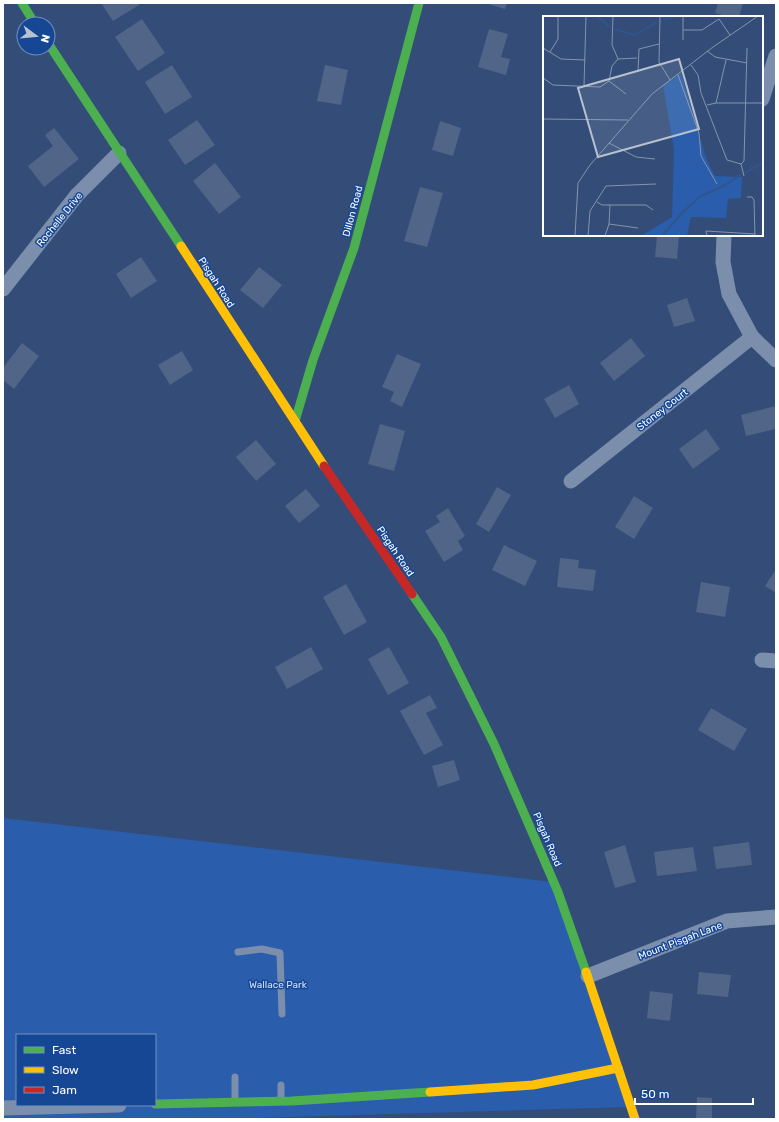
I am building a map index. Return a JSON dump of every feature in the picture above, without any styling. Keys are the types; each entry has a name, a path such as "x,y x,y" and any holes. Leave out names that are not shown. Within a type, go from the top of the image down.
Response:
{"street":[{"path":"22,3 30,16"},
{"name":"Dillon Road","path":"295,422 313,360 354,248 420,3"},
{"name":"Pisgah Road","path":"56,55 338,488 382,549 440,638 500,758 558,892 588,976 635,1119"},
{"path":"763,96 775,60"},
{"name":"Rochelle Drive","path":"3,289 77,195 119,152"},
{"path":"724,236 723,262 729,294 752,337 776,360"},
{"name":"Stoney Court","path":"571,481 752,337"},
{"name":"Mount Pisgah Lane","path":"588,976 727,921 776,917"},
{"path":"156,1104 281,1101 534,1084 618,1068"},
{"path":"3,1108 81,1106"}],"lane":[{"path":"238,952 262,949 280,953 282,1014"},
{"path":"235,1077 236,1102"},
{"path":"281,1085 281,1101"}],"green space":[{"name":"Wallace Park","path":"3,818 553,882 629,1107 251,1118 3,1119"}],"building":[{"path":"101,3 138,3 139,5 113,21"},
{"path":"485,3 507,3 505,9"},
{"path":"718,3 743,3 739,16 726,16 715,13"},
{"path":"142,19 165,53 138,71 115,37"},
{"path":"489,29 508,34 501,57 510,59 506,75 478,67"},
{"path":"172,65 192,97 165,114 145,82"},
{"path":"325,65 348,70 341,105 317,101"},
{"path":"197,120 215,145 185,165 168,140"},
{"path":"440,121 461,128 453,156 432,150"},
{"path":"54,128 79,159 44,187 28,166 53,146 45,135"},
{"path":"215,163 241,197 219,214 193,181"},
{"path":"420,187 443,193 427,247 404,241"},
{"path":"657,236 679,236 677,259 655,257"},
{"path":"141,257 157,281 131,298 116,274"},
{"path":"259,267 282,285 263,308 240,290"},
{"path":"687,298 695,321 674,327 667,305"},
{"path":"631,338 645,356 614,381 600,363"},
{"path":"22,343 39,356 14,389 3,380 3,368"},
{"path":"182,351 193,370 170,385 158,365"},
{"path":"397,354 421,364 402,407 390,401 394,392 382,387"},
{"path":"569,385 579,404 555,418 544,399"},
{"path":"776,406 776,429 746,436 741,415"},
{"path":"380,424 405,431 394,471 368,464"},
{"path":"706,429 720,449 693,469 679,449"},
{"path":"256,440 276,464 256,481 236,457"},
{"path":"497,487 511,495 489,532 476,524"},
{"path":"306,489 320,506 299,523 285,506"},
{"path":"634,496 653,508 634,539 615,527"},
{"path":"448,508 465,536 458,541 463,550 444,562 425,531 440,522 436,516"},
{"path":"504,545 537,561 525,586 492,570"},
{"path":"560,558 579,560 578,568 596,570 593,591 557,587"},
{"path":"776,569 776,593 765,586"},
{"path":"701,582 730,587 725,617 696,612"},
{"path":"346,584 367,622 344,635 323,597"},
{"path":"311,647 323,669 287,689 275,667"},
{"path":"389,647 409,683 388,695 368,659"},
{"path":"430,695 437,708 426,713 443,745 424,755 400,711"},
{"path":"711,708 747,729 734,751 698,730"},
{"path":"454,760 460,780 438,787 432,766"},
{"path":"749,842 752,865 716,869 713,847"},
{"path":"625,845 636,882 615,888 604,852"},
{"path":"693,847 697,871 657,876 654,852"},
{"path":"699,972 731,975 728,997 697,994"},
{"path":"650,991 673,994 670,1021 647,1018"},
{"path":"697,1097 712,1098 712,1119 696,1119"}],"traffic: fast":[{"path":"22,3 30,16"},
{"path":"295,421 313,360 354,248 419,3"},
{"path":"56,55 181,246"},
{"path":"412,594 441,637 494,744 558,892 586,972"},
{"path":"156,1104 292,1101 430,1092"}],"traffic: slow":[{"path":"181,246 324,466"},
{"path":"586,972 635,1119"},
{"path":"430,1092 533,1085 618,1068"}],"traffic: jam":[{"path":"324,466 412,594"}]}
